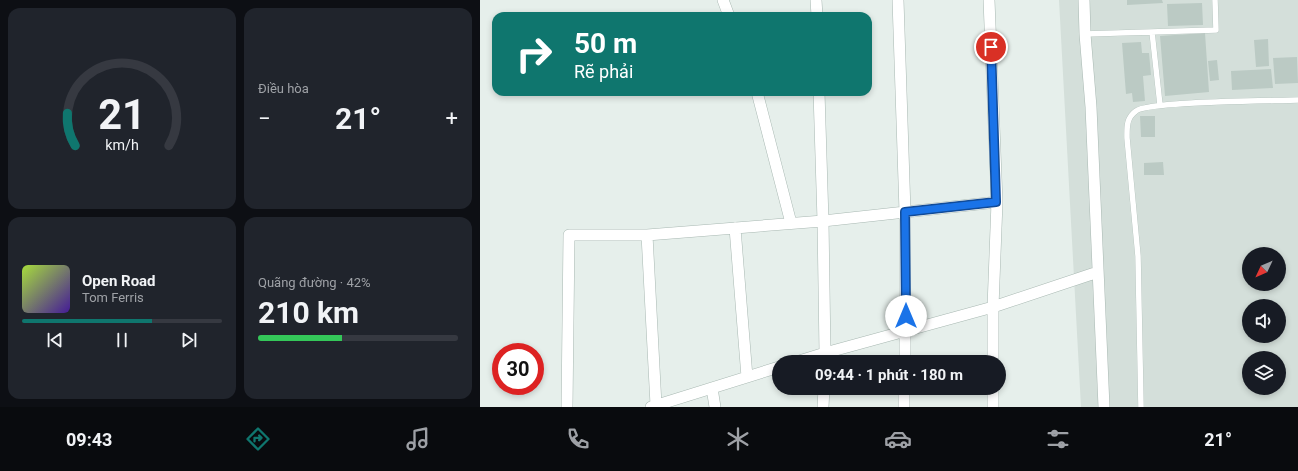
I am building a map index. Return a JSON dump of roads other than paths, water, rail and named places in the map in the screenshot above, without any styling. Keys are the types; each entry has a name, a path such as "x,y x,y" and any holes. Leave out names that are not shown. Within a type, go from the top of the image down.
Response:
{"street":[{"path":"723,0 728,12"},
{"path":"816,0 816,12"},
{"path":"898,0 905,212 905,355"},
{"path":"989,0 996,202 993,355"},
{"path":"1084,0 1085,34 1091,107 1104,407"},
{"path":"758,96 791,223"},
{"path":"819,96 825,355"},
{"path":"568,407 569,235 647,235 823,221 996,202"},
{"path":"735,228 747,377"},
{"path":"647,235 654,406 772,369"},
{"path":"834,355 906,331 993,307 1098,272"},
{"path":"712,388 715,407"},
{"path":"823,407 824,395"},
{"path":"904,395 904,407"},
{"path":"993,395 993,407"}],"lane":[{"path":"1085,34 1216,30 1215,0"},
{"path":"1152,32 1160,105"},
{"path":"1141,407 1138,256 1127,138 1127,123 1137,109 1160,105 1298,100"}]}
